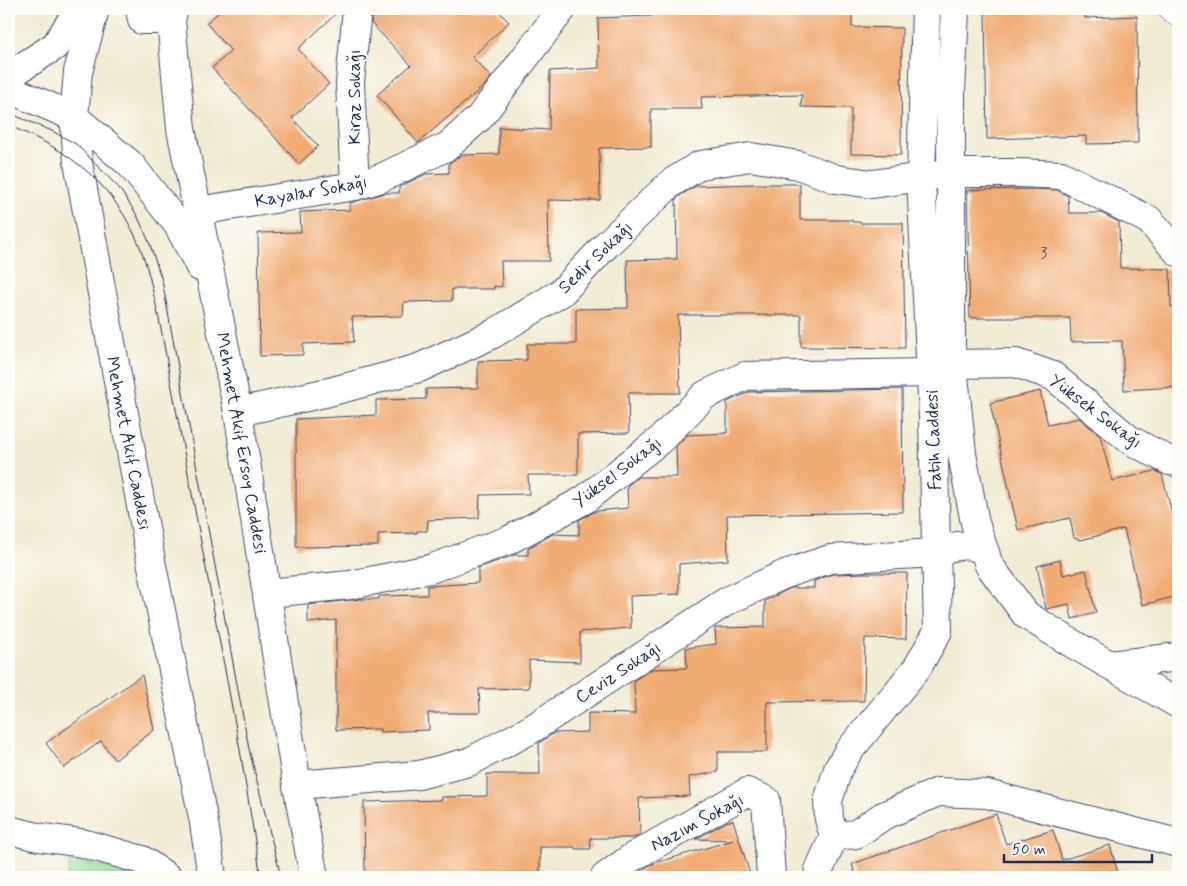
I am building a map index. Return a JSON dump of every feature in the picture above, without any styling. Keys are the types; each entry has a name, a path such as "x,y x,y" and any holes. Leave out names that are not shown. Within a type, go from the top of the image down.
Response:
{"main road":[{"path":"9,72 19,69 56,46 79,9"},
{"name":"Mehmet Akif Caddesi","path":"95,9 78,72 74,117 78,162 152,566 204,823 212,877"},
{"path":"140,9 142,20 173,12"},
{"name":"Kiraz Sokağı","path":"355,186 350,83 357,9"},
{"name":"Kayalar Sokağı","path":"198,211 355,186 381,178 448,146 480,117 562,9"},
{"name":"Fatih Caddesi","path":"926,9 922,84 921,178 942,368 976,523 989,565 1026,615 1178,704"},
{"name":"Fatih Caddesi","path":"834,836 829,819 828,801 838,769 848,752 917,668 938,631 936,553 942,368 952,346 952,92 955,9"},
{"path":"1173,9 1178,12"},
{"name":"Mehmet Akif Ersoy Caddesi","path":"173,12 181,129 238,412 268,592 297,785 314,877"},
{"path":"9,89 74,117 130,164 178,225 215,298"},
{"name":"Sedir Sokağı","path":"238,412 329,392 419,368 493,334 562,292 607,244 671,183 700,165 751,157 798,165 836,179 872,184 952,173 1061,175 1148,220 1178,252"},
{"name":"Yüksek Sokağı","path":"942,368 1016,363 1053,376 1130,440 1170,461 1178,462"},
{"name":"Yüksel Sokağı","path":"268,592 350,585 430,569 509,540 584,500 660,440 706,395 745,376 942,368"},
{"name":"Ceviz Sokağı","path":"297,785 419,775 469,762 530,730 727,601 785,574 830,559 936,553 947,548 965,545 978,547 985,552"},
{"path":"1110,665 1178,656"},
{"name":"Nazım Sokağı","path":"605,877 631,858 747,792 766,800 771,877"},
{"path":"818,877 819,870 834,836 856,834 882,816 938,792 987,794 1178,843"},
{"path":"9,830 38,837 82,843 142,860 167,877"}],"green space":[{"path":"70,860 144,874 148,877 67,877"}],"building":[{"path":"223,9 341,9 298,49 329,84 292,118 318,146 299,164 212,68 231,51 206,23"},
{"path":"380,9 496,9 509,22 472,57 491,77 485,85 418,143 377,95 411,65 371,23 372,17"},
{"path":"651,9 852,9 852,27 902,28 901,155 851,154 851,108 801,107 802,95 701,97 702,109 651,109 651,147 599,148 600,200 548,200 549,261 501,261 502,287 494,286 494,289 452,289 452,301 404,302 403,316 352,317 354,342 303,344 303,355 260,356 258,233 301,232 300,212 350,210 350,203 385,193 399,193 399,187 426,174 449,173 449,163 462,155 499,154 499,127 549,130 550,71 599,68 598,18 651,16"},
{"path":"1085,9 1085,18 1137,16 1138,143 1086,144 1086,136 987,139 985,12"},
{"path":"800,184 800,220 852,220 852,222 860,223 903,223 905,348 801,347 801,315 678,315 680,393 628,393 629,433 578,434 578,475 528,475 529,494 480,495 479,518 428,520 427,531 378,534 378,546 296,547 296,419 376,415 376,400 426,399 426,389 478,388 478,361 527,360 527,344 576,344 576,309 628,308 627,260 677,259 676,199 696,186"},
{"path":"967,190 1057,190 1068,196 1069,213 1101,213 1119,222 1120,268 1170,269 1171,307 1178,306 1178,387 1124,390 1122,341 1071,342 1070,318 970,318"},
{"path":"902,389 903,512 727,515 728,560 679,564 679,594 630,596 631,628 580,632 580,662 529,660 529,688 479,689 480,713 428,713 429,730 380,732 380,729 336,730 336,620 308,623 308,605 359,599 379,599 379,596 427,595 427,586 478,583 478,568 514,555 528,555 528,548 553,534 579,535 579,520 596,511 628,508 627,486 638,477 677,477 676,446 687,435 727,433 727,402 749,392"},
{"path":"1040,391 1048,425 1079,418 1100,435 1112,481 1155,471 1162,474 1172,514 1178,513 1178,596 1142,605 1124,529 1081,540 1074,538 1070,518 1018,530 990,403"},
{"path":"1060,560 1063,575 1086,570 1096,613 1072,619 1069,604 1046,609 1037,566"},
{"path":"907,573 906,639 865,638 864,701 767,702 767,752 718,752 718,772 689,777 690,796 639,798 640,835 634,838 590,838 591,849 540,847 540,877 365,877 364,802 442,800 442,797 487,796 487,774 540,774 539,743 554,733 588,732 588,713 635,714 634,680 652,669 687,668 686,648 716,644 715,628 765,627 765,601 791,588 814,588 814,581 833,574"},
{"path":"142,675 154,730 115,760 101,741 64,768 46,743"},
{"path":"996,814 1006,844 1053,830 1062,860 1110,845 1119,877 856,877 852,864"},
{"path":"733,820 751,877 631,877 652,864 733,840 696,839"}],"tram line":[{"path":"9,113 52,131 76,144 119,188 137,215 149,242 162,280 249,749 281,877"},
{"path":"9,126 51,146 88,172 117,205 130,225 144,257 161,329 240,750 261,877"}]}
